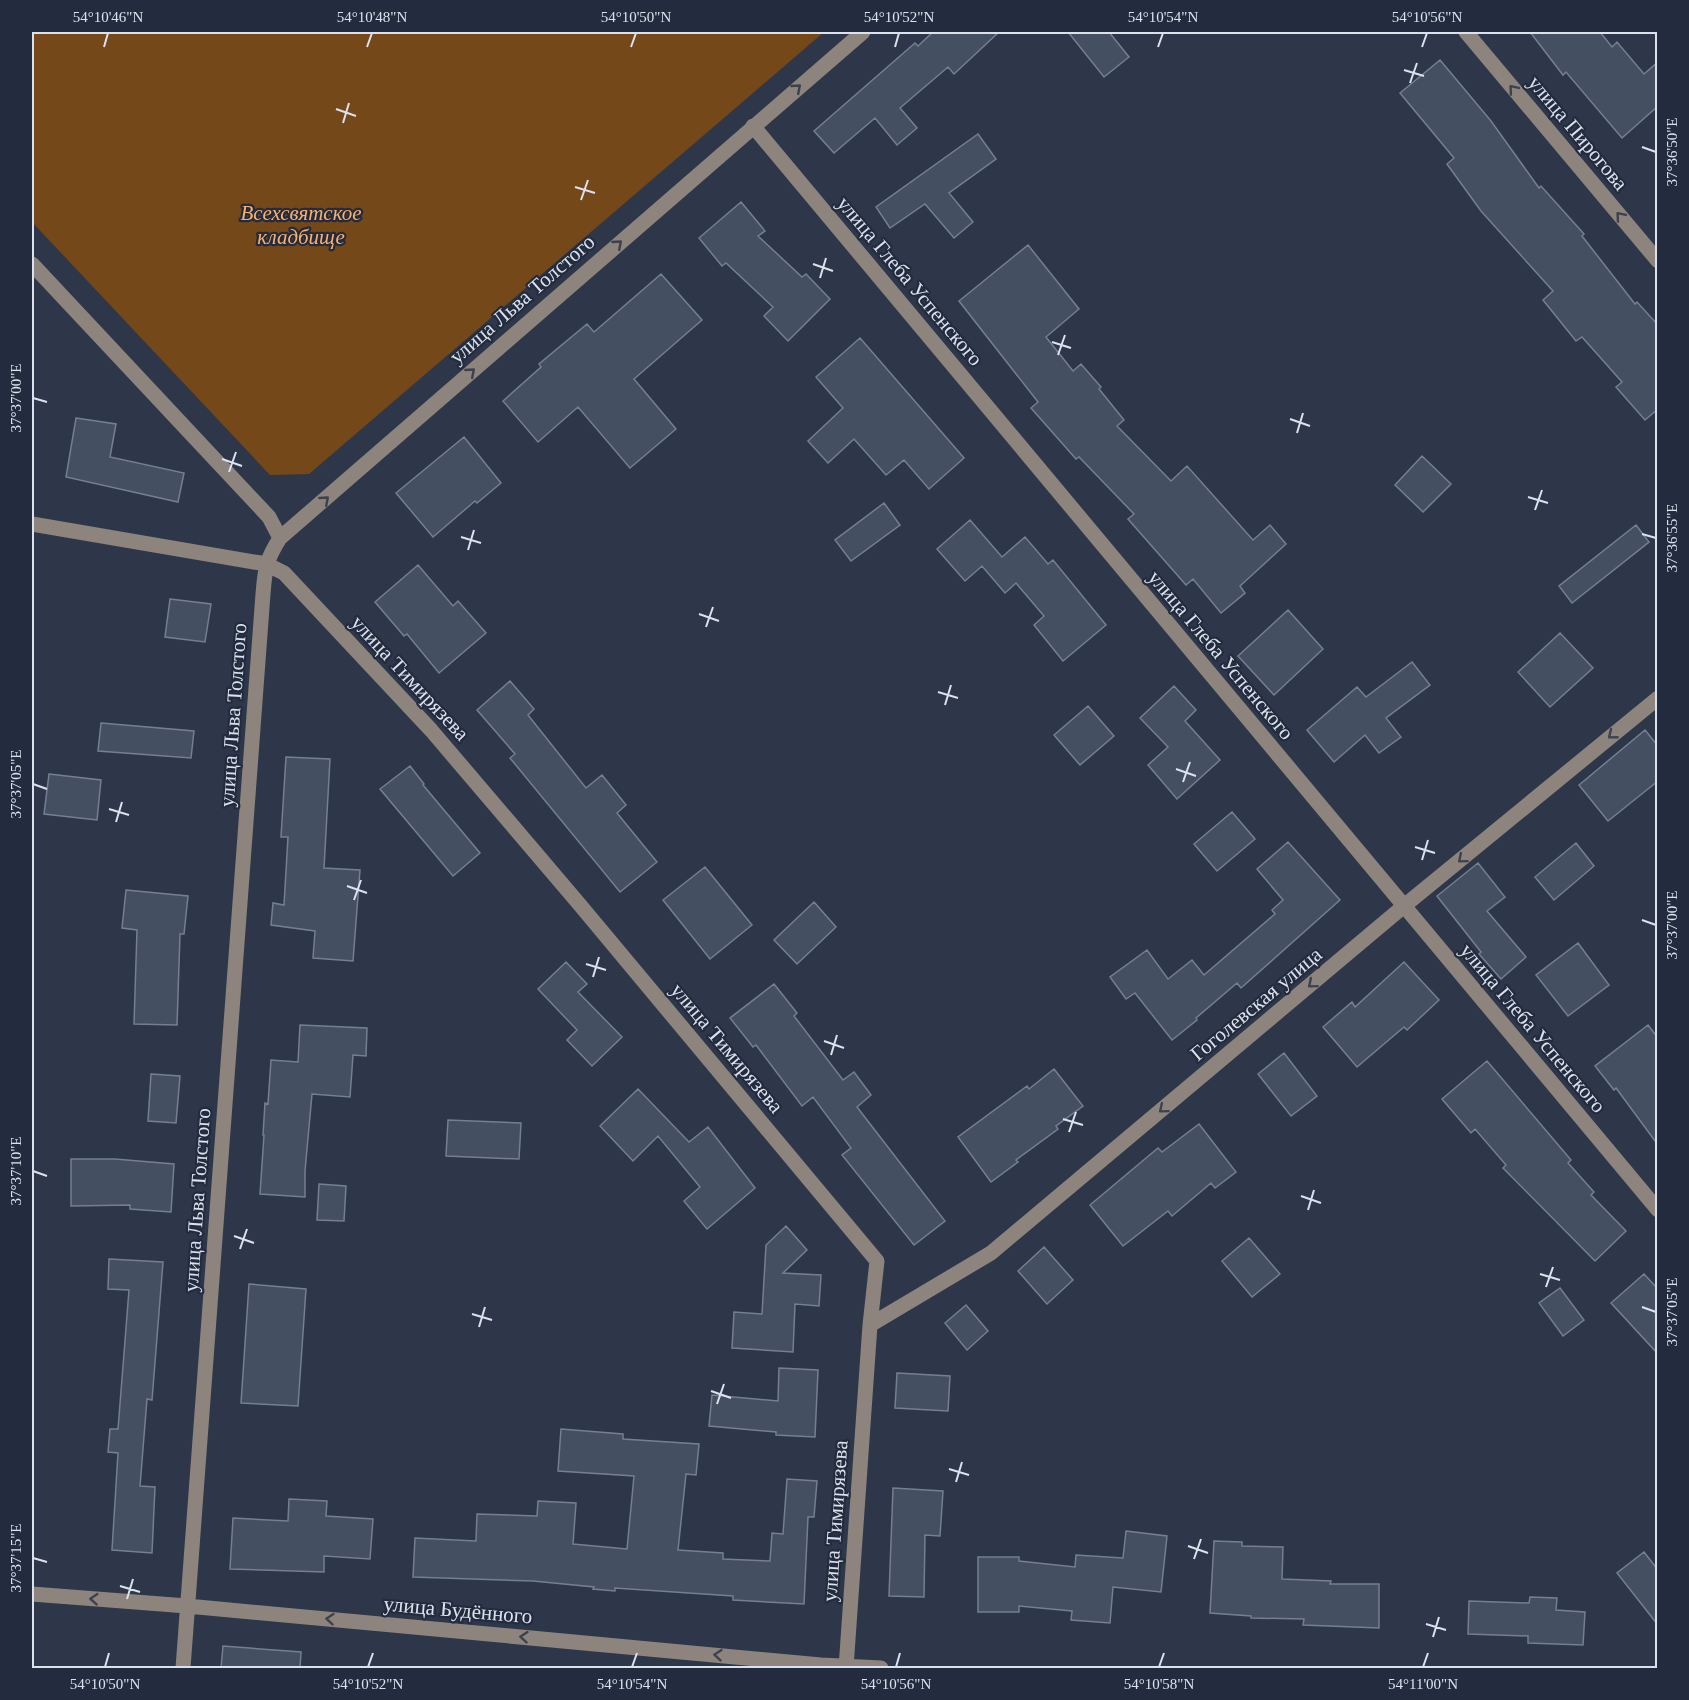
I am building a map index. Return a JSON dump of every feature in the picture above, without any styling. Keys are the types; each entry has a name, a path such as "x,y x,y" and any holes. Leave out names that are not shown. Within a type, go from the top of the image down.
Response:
{"street":[{"name":"улица Льва Толстого","path":"183,1668 266,564 280,538 863,32"},
{"name":"улица Пирогова","path":"1466,32 1658,261"},
{"name":"улица Глеба Успенского","path":"753,126 1658,1210"},
{"path":"32,264 269,517 280,538"},
{"path":"32,525 266,564"},
{"name":"улица Тимирязева","path":"266,564 284,573 431,730 877,1261 870,1325 846,1668"},
{"name":"Гоголевская улица","path":"870,1325 991,1253 1404,906 1658,698"},
{"name":"улица Будённого","path":"32,1594 187,1606 846,1668 881,1668"}],"green space":[{"name":"Всехсвятское кладбище","path":"32,32 824,32 309,474 270,475 32,222"}],"building":[{"path":"933,32 999,32 954,74 948,67 900,108 917,128 897,145 875,118 834,153 814,131 915,43 918,46"},
{"path":"1068,32 1109,32 1129,57 1104,77"},
{"path":"1530,32 1600,32 1612,47 1617,42 1644,74 1658,62 1658,106 1622,138 1566,72 1563,75"},
{"path":"1440,60 1491,121 1539,188 1541,186 1584,234 1582,236 1635,304 1637,302 1658,325 1658,409 1645,420 1616,387 1622,382 1582,337 1576,341 1543,300 1553,291 1481,211 1447,164 1454,158 1400,93"},
{"path":"978,134 996,159 949,193 973,222 954,238 925,204 890,228 876,207"},
{"path":"741,202 765,231 758,236 802,277 806,274 830,299 788,341 764,316 773,307 726,263 722,266 699,238"},
{"path":"1028,245 1079,309 1046,337 1073,371 1081,364 1101,387 1099,389 1124,420 1117,426 1171,481 1187,466 1253,540 1270,525 1286,544 1240,586 1245,593 1221,613 1193,579 1186,585 1128,519 1134,514 1079,457 1076,459 1031,408 1038,402 959,301"},
{"path":"661,274 702,320 634,379 676,429 630,468 578,407 538,442 503,401 541,367 539,364 587,324 594,332"},
{"path":"860,338 964,458 929,489 904,460 886,475 854,439 828,463 808,441 843,408 816,377"},
{"path":"76,418 116,424 110,457 184,473 178,502 66,477"},
{"path":"464,437 501,483 477,503 475,501 433,537 396,493"},
{"path":"1422,456 1451,484 1423,512 1395,485"},
{"path":"884,503 900,525 851,561 835,540"},
{"path":"970,520 1002,557 1025,537 1048,564 1053,560 1106,625 1063,661 1034,625 1044,616 1016,583 1005,593 982,566 965,581 937,549"},
{"path":"1636,525 1649,542 1572,603 1559,586"},
{"path":"418,565 453,606 458,601 486,633 439,673 407,634 404,636 375,602"},
{"path":"170,599 211,604 205,642 165,637"},
{"path":"1288,610 1323,649 1274,695 1238,656"},
{"path":"1560,633 1593,668 1550,707 1518,672"},
{"path":"1412,662 1430,685 1386,718 1401,737 1379,753 1365,735 1334,762 1307,730 1357,687 1366,697"},
{"path":"510,681 534,709 528,715 586,788 602,775 626,805 617,813 657,862 620,892 510,758 515,754 477,710"},
{"path":"1174,686 1196,710 1185,721 1220,760 1177,799 1148,765 1168,747 1140,718"},
{"path":"1088,706 1114,736 1080,765 1054,735"},
{"path":"101,723 194,731 191,758 98,751"},
{"path":"1645,730 1658,746 1658,781 1608,821 1579,785"},
{"path":"286,757 330,759 324,868 360,870 353,961 313,958 315,931 271,925 273,903 284,905 288,837 281,837"},
{"path":"410,766 480,853 453,876 380,789"},
{"path":"49,774 101,780 97,820 44,814"},
{"path":"1232,812 1255,839 1217,871 1194,844"},
{"path":"1288,842 1340,900 1241,988 1237,983 1172,1040 1135,993 1126,999 1110,977 1147,950 1168,979 1192,960 1204,975 1275,914 1272,910 1283,900 1257,869"},
{"path":"1576,843 1594,866 1554,900 1535,877"},
{"path":"1478,863 1505,897 1487,911 1526,957 1501,979 1479,954 1481,952 1437,896"},
{"path":"705,867 752,925 710,959 663,900"},
{"path":"126,890 188,896 184,934 180,934 177,1025 134,1024 137,930 122,928"},
{"path":"814,902 836,927 797,964 774,940"},
{"path":"1578,943 1609,985 1568,1016 1536,975"},
{"path":"566,962 587,984 578,992 622,1037 592,1066 567,1040 577,1030 538,989"},
{"path":"1404,962 1439,1000 1407,1030 1404,1027 1357,1067 1323,1027 1352,1002 1355,1007"},
{"path":"774,984 797,1013 794,1016 843,1080 854,1072 871,1095 857,1107 945,1221 914,1245 842,1155 851,1148 813,1097 802,1106 756,1045 753,1047 730,1018"},
{"path":"300,1025 367,1028 366,1056 353,1055 350,1097 312,1094 305,1197 260,1194 265,1103 268,1104 271,1060 298,1062"},
{"path":"1648,1025 1658,1038 1658,1145 1616,1088 1614,1090 1595,1066"},
{"path":"1284,1053 1317,1096 1291,1116 1258,1074"},
{"path":"1487,1061 1571,1160 1568,1163 1594,1192 1591,1195 1626,1231 1595,1261 1503,1168 1506,1165 1475,1129 1471,1133 1442,1099"},
{"path":"1054,1069 1083,1106 1056,1126 1058,1129 991,1182 958,1137 1027,1086 1029,1089"},
{"path":"151,1074 180,1076 176,1123 148,1121"},
{"path":"638,1089 689,1142 708,1127 755,1188 707,1229 684,1201 700,1187 658,1136 633,1161 600,1126"},
{"path":"448,1120 521,1123 519,1159 446,1156"},
{"path":"1199,1124 1236,1172 1215,1188 1211,1183 1172,1216 1168,1211 1123,1246 1090,1205 1158,1148 1162,1152"},
{"path":"71,1159 115,1159 174,1164 171,1212 130,1209 130,1205 71,1206"},
{"path":"319,1184 346,1186 344,1221 317,1220"},
{"path":"786,1226 807,1250 783,1273 821,1275 819,1306 795,1304 793,1352 732,1348 734,1312 762,1314 766,1245"},
{"path":"1249,1238 1280,1274 1252,1297 1222,1261"},
{"path":"1044,1247 1073,1280 1047,1304 1018,1271"},
{"path":"109,1259 163,1262 152,1400 147,1399 140,1486 155,1487 152,1553 112,1550 118,1453 108,1452 110,1429 118,1429 129,1290 108,1289"},
{"path":"1644,1274 1658,1289 1658,1354 1611,1303"},
{"path":"249,1284 306,1289 298,1406 241,1403"},
{"path":"1560,1288 1584,1320 1563,1336 1539,1303"},
{"path":"966,1305 988,1331 967,1350 945,1323"},
{"path":"779,1368 818,1370 815,1437 776,1435 776,1432 709,1426 712,1395 778,1401"},
{"path":"897,1373 950,1376 948,1411 895,1408"},
{"path":"561,1429 623,1434 623,1439 699,1444 696,1475 686,1474 678,1550 723,1553 723,1559 770,1561 772,1533 783,1534 787,1479 817,1481 814,1517 808,1517 804,1604 733,1600 733,1596 615,1588 615,1591 533,1581 413,1577 415,1538 476,1541 477,1514 537,1516 538,1501 576,1503 573,1544 627,1549 634,1476 558,1471"},
{"path":"893,1488 943,1491 940,1536 925,1535 924,1597 889,1596"},
{"path":"289,1499 327,1501 326,1516 373,1519 370,1559 324,1556 324,1572 230,1569 233,1518 288,1521"},
{"path":"1126,1531 1167,1536 1161,1592 1113,1587 1110,1623 1071,1620 1072,1611 1019,1606 1019,1612 978,1612 978,1557 1019,1557 1019,1561 1075,1567 1076,1555 1123,1558"},
{"path":"1214,1541 1242,1542 1242,1546 1283,1547 1282,1579 1331,1581 1330,1584 1379,1584 1379,1628 1303,1625 1304,1619 1251,1618 1251,1616 1210,1613"},
{"path":"1644,1552 1658,1570 1658,1625 1617,1573"},
{"path":"1530,1597 1557,1598 1556,1610 1585,1612 1583,1645 1528,1643 1528,1636 1468,1634 1469,1601 1529,1603"},
{"path":"223,1646 301,1652 300,1668 221,1668"}]}
